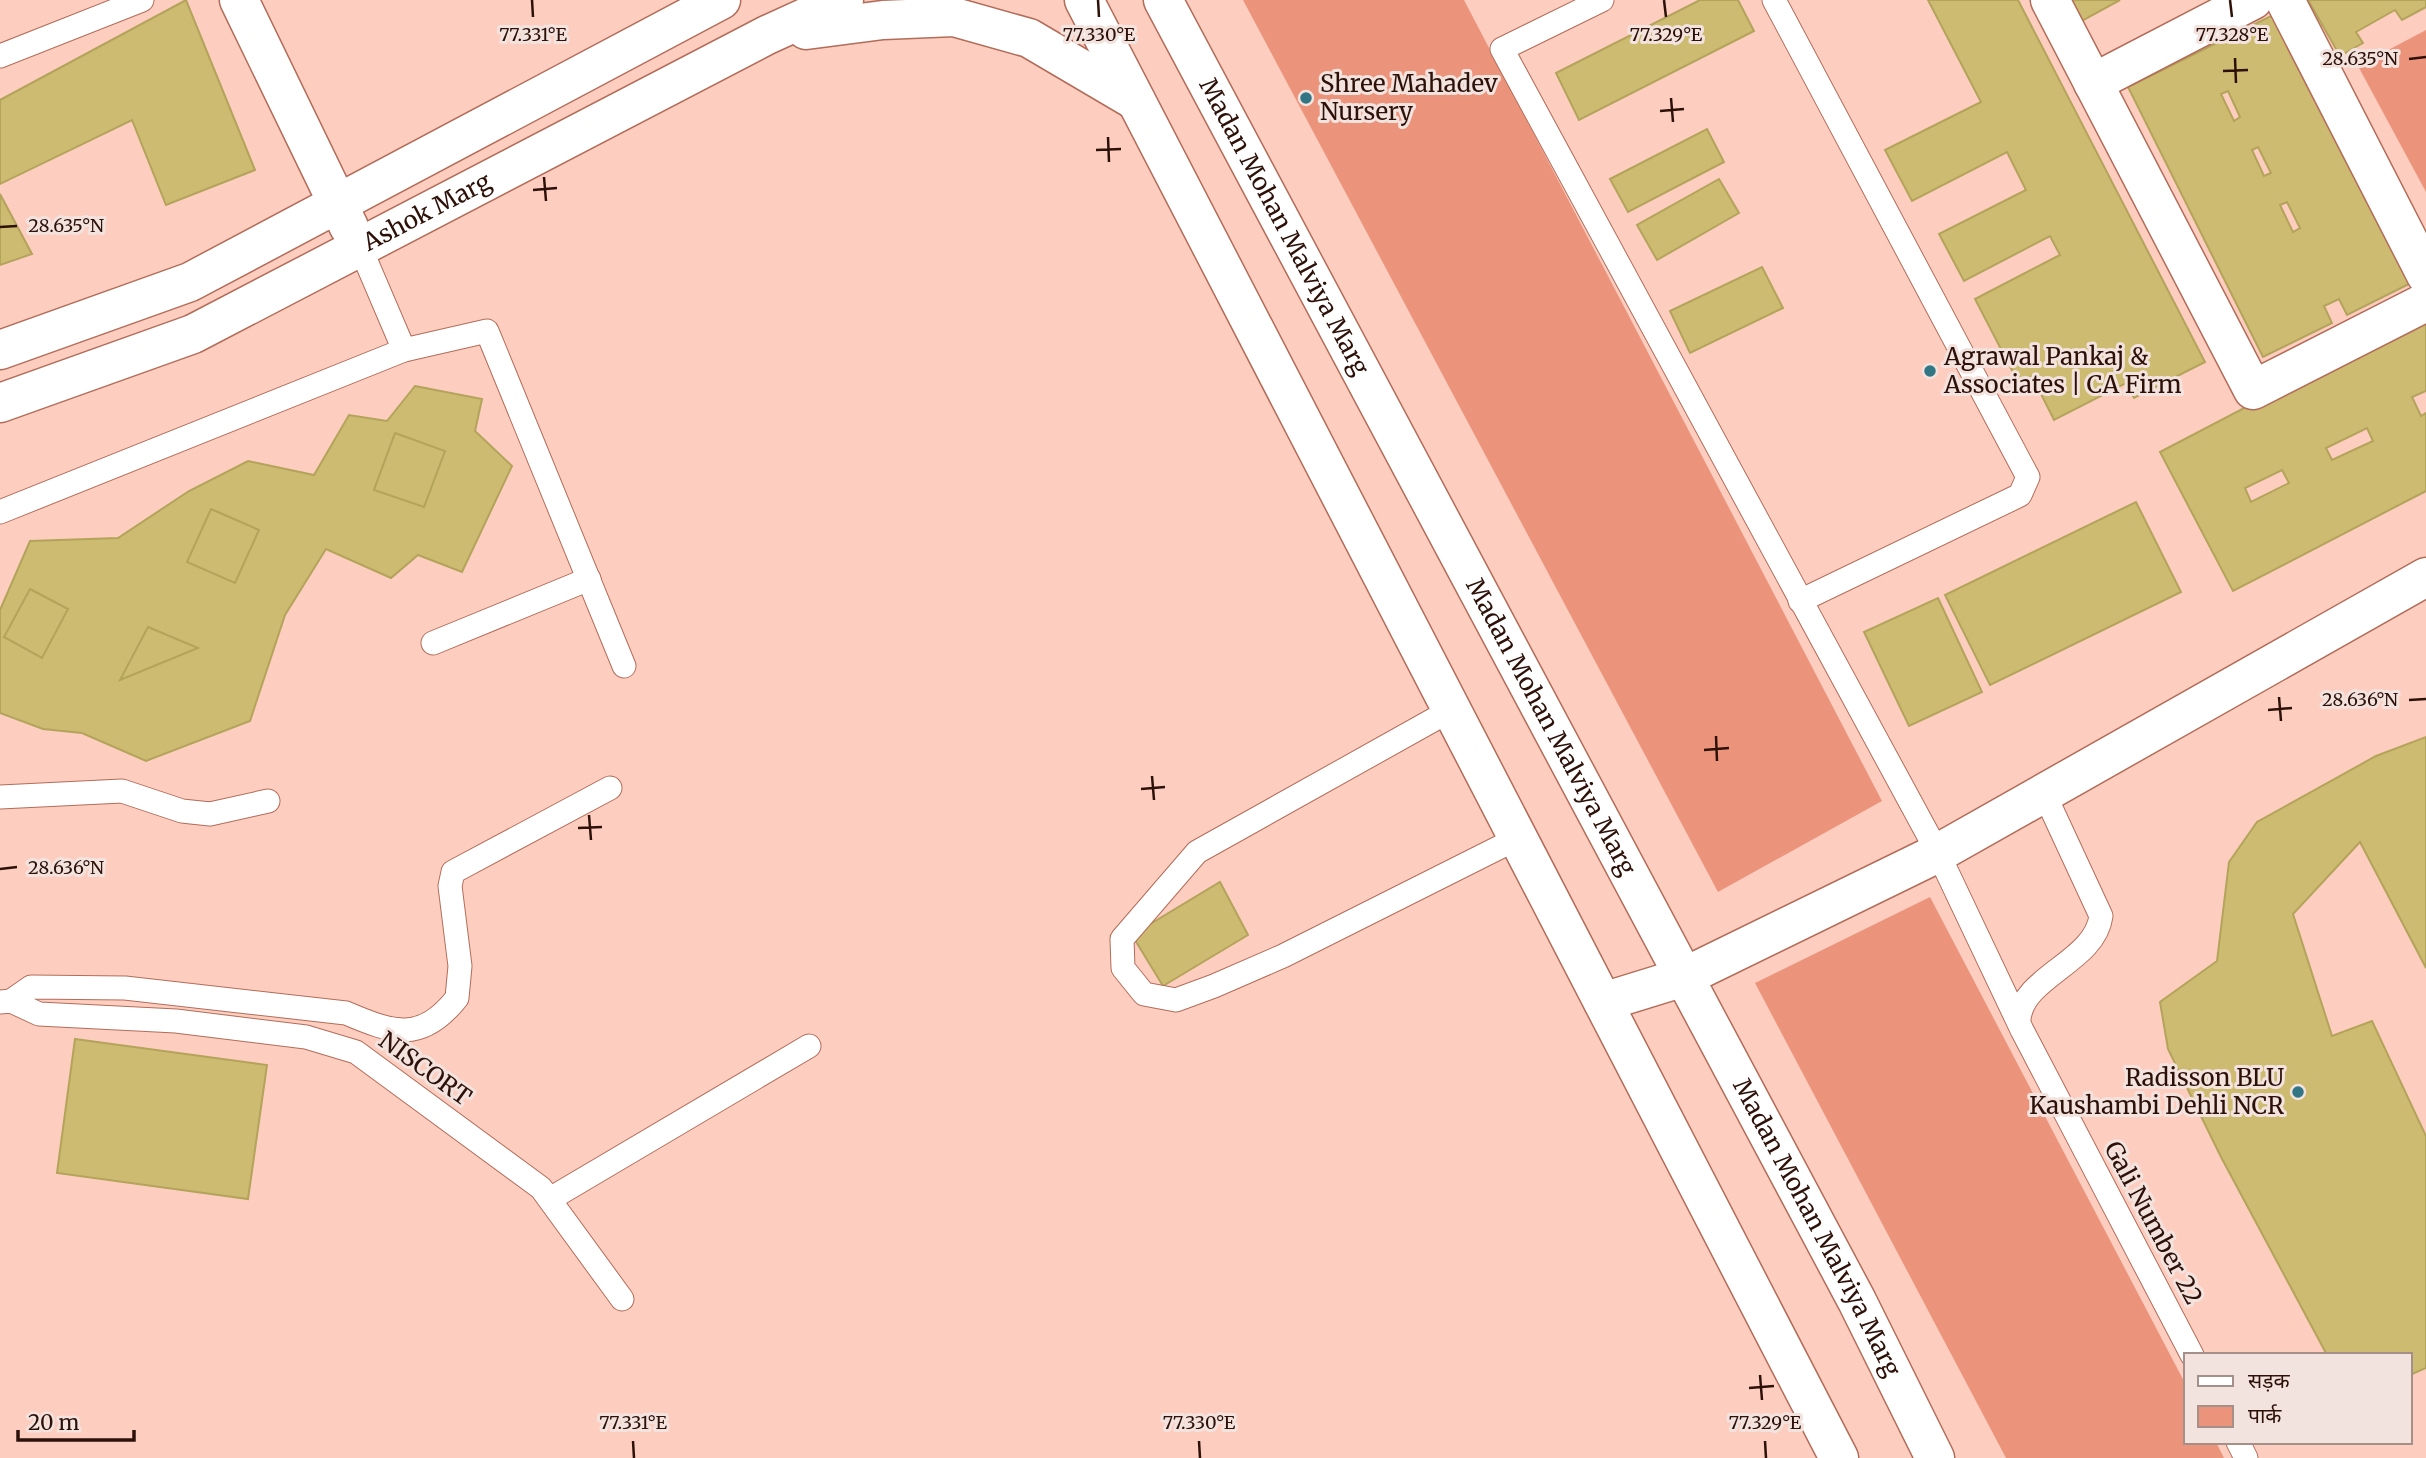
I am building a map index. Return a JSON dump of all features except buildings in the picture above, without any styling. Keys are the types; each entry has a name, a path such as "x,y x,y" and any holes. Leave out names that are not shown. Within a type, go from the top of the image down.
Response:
{"street":[{"path":"239,0 360,247"},
{"name":"Ashok Marg","path":"0,350 190,282 721,0"},
{"name":"Ashok Marg","path":"0,403 194,334 766,35 844,0"},
{"path":"1084,0 1839,1458"},
{"name":"Madan Mohan Malviya Marg","path":"1163,0 1850,1289 1935,1458"},
{"path":"2050,0 2253,390 2426,302"},
{"path":"2093,83 2253,0"},
{"path":"2285,0 2426,275"},
{"path":"766,35 883,20 954,16 1029,37 1136,101"},
{"path":"1603,1002 1684,977 1938,853 2426,577"}],"lane":[{"path":"0,56 142,0"},
{"name":"Gali Number 22","path":"1602,0 1502,49 1938,853 2019,1019 2191,1353"},
{"path":"1774,0 2028,477 2020,495 1800,601"},
{"path":"360,247 404,350"},
{"path":"0,512 404,350 487,331 624,666"},
{"path":"433,643 589,579"},
{"path":"1451,710 1197,852 1122,939 1123,968 1144,994 1176,1000 1283,956 1518,838"},
{"path":"5,1002 31,987 125,988 346,1013 378,1027 402,1032 430,1026 457,998 460,965 450,886 453,872 610,788"},
{"path":"0,797 122,791 182,811 210,814 268,801"},
{"path":"2019,1019 2024,1001 2094,939 2101,916 2044,793"},
{"name":"NISCORT","path":"5,1002 39,1014 176,1021 306,1037 356,1052 541,1188 622,1299"},
{"path":"550,1199 809,1046"}],"green space":[{"path":"1243,0 1464,0 1882,801 1718,892"},
{"path":"2426,30 2426,192 2358,66"},
{"path":"1930,897 2184,1381 2184,1444 2217,1444 2224,1458 2006,1458 1755,983"}],"place":[{"name":"Shree Mahadev Nursery","path":"1306,98"},
{"name":"Agrawal Pankaj & Associates | CA Firm","path":"1930,371"},
{"name":"Radisson BLU Kaushambi Dehli NCR","path":"2298,1092"}]}
